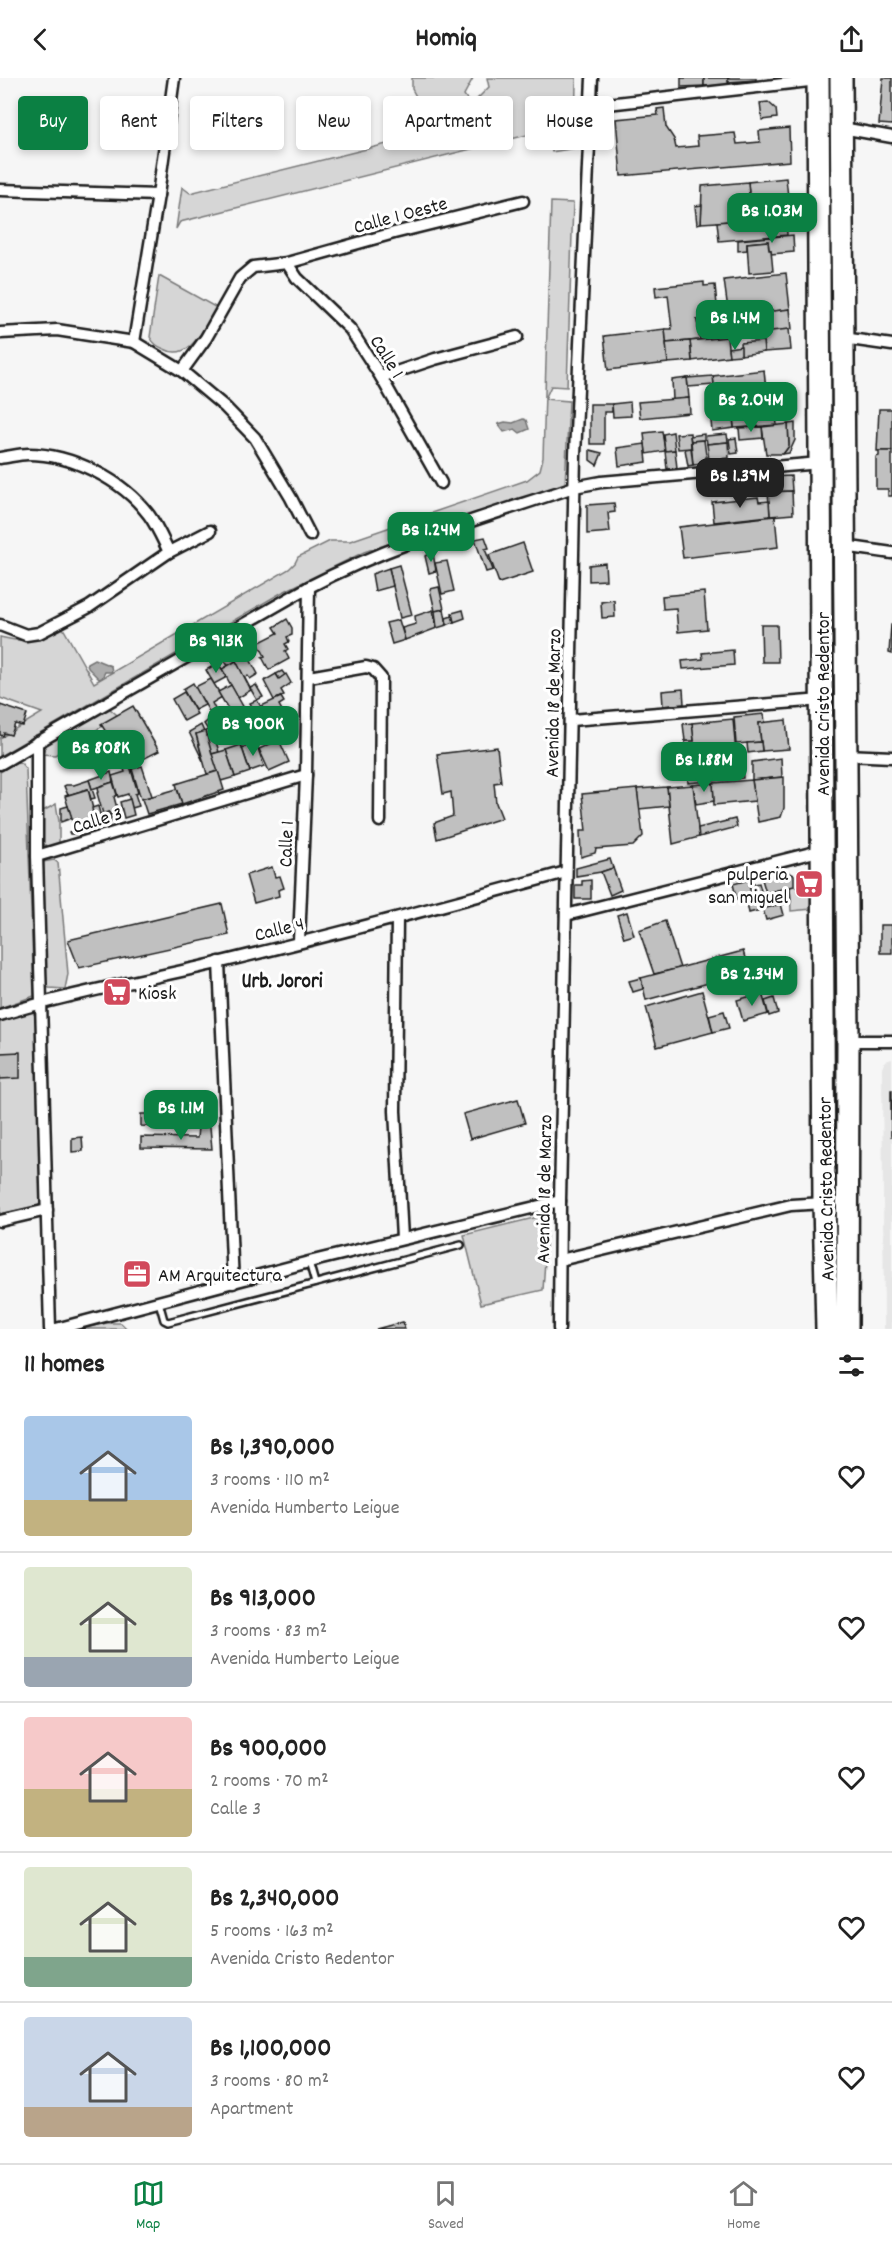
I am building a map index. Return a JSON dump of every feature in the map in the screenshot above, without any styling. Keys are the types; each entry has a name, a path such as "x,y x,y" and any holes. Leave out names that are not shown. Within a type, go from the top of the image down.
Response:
{"highway":[{"name":"Avenida Cristo Redentor","path":"841,78 848,1041 847,1329"},
{"name":"Avenida Cristo Redentor","path":"818,79 824,1203 827,1329"}],"street":[{"path":"134,342 174,78"},
{"name":"Avenida 18 de Marzo","path":"591,96 592,78"},
{"path":"614,103 818,79"},
{"path":"842,128 892,137"},
{"name":"Avenida 18 de Marzo","path":"559,1329 574,487 588,150"},
{"path":"0,190 158,195"},
{"name":"Calle 1 Oeste","path":"182,371 206,338 240,278 253,267 287,263 394,233 523,201"},
{"name":"Calle 1","path":"287,263 297,278 350,329 381,377 441,483"},
{"path":"0,333 57,330 134,342 182,371 225,407 255,438 310,535"},
{"path":"381,377 435,359 516,337"},
{"path":"843,338 892,345"},
{"path":"0,458 28,454 60,459 87,467 111,479 130,494 150,515 169,552"},
{"path":"0,764 309,587 348,566 395,548 574,487 601,482 820,463"},
{"path":"0,625 26,635 39,633 89,607 169,552 210,531"},
{"path":"844,546 892,553"},
{"name":"Calle 1","path":"299,941 309,677 309,587"},
{"path":"309,677 366,667 373,669 381,678 380,821"},
{"path":"571,720 822,700"},
{"path":"37,742 37,856 50,1329"},
{"path":"846,755 892,757"},
{"name":"Calle 3","path":"37,856 306,775"},
{"path":"566,915 823,850"},
{"name":"Calle 4","path":"0,1015 41,1003 397,918 566,872"},
{"path":"397,918 395,1110 402,1238"},
{"path":"219,962 233,1282"},
{"path":"848,1041 892,1041"},
{"path":"56,1329 402,1238 560,1201"},
{"path":"560,1260 791,1205 824,1203"},
{"path":"0,1221 47,1210"}],"lane":[{"path":"159,1302 164,1320 168,1322 461,1245"},
{"path":"309,1262 315,1283"}],"shaded area":[{"path":"412,78 473,78 465,96 416,96 412,89"},
{"path":"487,78 576,78 576,96 525,96 525,136 513,139 513,96 480,96 489,87"},
{"path":"383,145 383,150 467,150 180,222 176,229 182,187 190,193 363,150 371,150 371,148"},
{"path":"551,202 573,203 567,387 551,386 545,399 569,401 565,485 364,552 281,593 0,756 0,738 42,713 0,698 0,637 33,640 63,628 94,683 289,569 298,557 330,541 350,541 527,480 540,470 543,458"},
{"path":"159,276 217,308 195,341 181,351 173,352 162,348 150,337"},
{"path":"526,420 529,429 520,433 515,429 504,432 498,424 513,423"},
{"path":"94,659 111,666 112,672 105,672 99,679 88,668 87,663"},
{"path":"109,708 117,715 103,726 55,755 42,754 47,744"},
{"path":"16,762 21,763 26,769 34,996 0,1008 0,772"},
{"path":"56,804 59,845 49,847 43,844 41,812"},
{"path":"54,860 58,863 68,974 65,989 49,988 46,984 41,869 43,862"},
{"path":"794,886 812,896 812,909 791,911 790,887"},
{"path":"34,1010 34,1014 42,1012 45,1198 38,1206 0,1214 0,1018"},
{"path":"892,1059 892,1329 884,1329 882,1068 885,1061"},
{"path":"542,1216 548,1217 543,1290 481,1304 464,1235"},
{"path":"107,1323 121,1323 127,1329 79,1329"}],"building":[{"path":"681,78 704,78 704,86 681,87"},
{"path":"704,78 728,78 729,85 704,86"},
{"path":"728,78 756,78 756,80 728,82"},
{"path":"883,78 892,78 892,125 879,124"},
{"path":"768,102 776,109 777,118 762,120 760,103"},
{"path":"664,108 666,127 674,139 676,148 698,146 697,136 735,133 737,144 760,142 759,131 789,128 790,161 621,176 616,119 658,115 657,109"},
{"path":"786,178 790,216 751,220 748,182"},
{"path":"748,182 751,220 701,223 702,186"},
{"path":"702,205 701,223 697,224 695,206"},
{"path":"786,216 787,235 719,241 717,222"},
{"path":"793,235 794,252 771,254 768,241 747,243 747,250 738,251 738,240"},
{"path":"768,241 773,271 749,273 747,243"},
{"path":"786,273 790,309 729,317 724,280"},
{"path":"704,282 704,286 715,285 717,305 728,304 729,317 697,320 700,340 666,343 665,329 672,329 668,295 656,297 655,287"},
{"path":"790,309 792,329 700,340 697,320"},
{"path":"665,329 668,363 608,370 604,336"},
{"path":"789,329 791,350 764,352 762,332"},
{"path":"727,337 729,356 692,361 690,341"},
{"path":"690,341 692,361 668,363 666,343"},
{"path":"763,341 764,352 741,355 740,343"},
{"path":"741,346 741,355 729,356 728,348"},
{"path":"764,370 766,390 715,396 713,376"},
{"path":"713,376 714,385 688,387 687,378"},
{"path":"687,378 689,398 673,400 672,380"},
{"path":"689,398 690,413 640,418 638,402"},
{"path":"630,402 631,416 613,417 612,404"},
{"path":"590,404 612,404 612,412 604,412 604,444 590,444"},
{"path":"879,409 892,409 892,451 877,451"},
{"path":"776,415 777,425 734,428 733,418"},
{"path":"733,418 734,428 712,431 711,421"},
{"path":"795,423 795,440 789,453 783,454 789,446 788,424"},
{"path":"788,424 789,446 783,454 766,454 762,427"},
{"path":"762,427 763,438 740,440 739,428"},
{"path":"662,431 665,451 646,454 644,433"},
{"path":"673,432 675,450 665,451 663,434"},
{"path":"690,433 691,448 678,449 676,434"},
{"path":"704,434 704,440 691,441 690,436"},
{"path":"727,434 728,442 707,444 706,436"},
{"path":"736,438 738,453 731,454 729,439"},
{"path":"704,440 707,463 693,465 691,441"},
{"path":"728,442 729,458 709,460 707,444"},
{"path":"645,444 647,462 619,466 617,448"},
{"path":"691,448 693,465 688,466 685,449"},
{"path":"590,450 602,453 597,465 590,460"},
{"path":"675,450 677,468 667,469 665,451"},
{"path":"879,451 892,451 892,496 888,496 888,489 876,489 876,457 879,456"},
{"path":"791,476 792,491 768,492 767,477"},
{"path":"792,491 793,514 770,516 768,492"},
{"path":"758,497 759,502 769,501 770,516 714,522 712,502"},
{"path":"614,503 615,512 608,513 610,532 587,534 587,505"},
{"path":"775,516 778,547 683,558 679,527"},
{"path":"485,537 489,548 485,549 493,570 486,572 475,539"},
{"path":"523,543 533,572 499,583 489,555"},
{"path":"433,553 436,571 429,573 425,556"},
{"path":"447,561 454,591 442,594 435,563"},
{"path":"605,563 606,580 589,581 589,565"},
{"path":"399,565 412,615 400,618 389,568"},
{"path":"389,568 393,586 375,591 372,574"},
{"path":"439,587 444,609 435,611 430,589"},
{"path":"704,592 707,629 678,632 676,608 663,609 662,596"},
{"path":"614,600 615,617 602,618 601,602"},
{"path":"444,609 447,625 437,628 435,611"},
{"path":"433,610 437,628 405,640 402,628 416,624 415,616"},
{"path":"463,610 465,618 454,622 452,613"},
{"path":"452,616 454,622 447,625 446,618"},
{"path":"287,619 292,628 292,635 287,637 289,642 285,644 288,649 285,651 289,659 269,670 258,643 278,633 274,627"},
{"path":"399,620 405,640 392,644 386,623"},
{"path":"761,625 777,625 778,662 762,662"},
{"path":"892,625 892,654 889,653"},
{"path":"733,650 734,665 683,669 682,661 703,659 702,653"},
{"path":"230,651 236,661 228,666 222,656"},
{"path":"247,654 258,674 250,679 248,676 244,677 234,657 237,655 239,658"},
{"path":"236,661 251,690 238,698 222,669"},
{"path":"218,663 227,677 214,684 206,670"},
{"path":"282,671 285,675 279,679 276,674"},
{"path":"276,674 279,679 286,674 291,683 281,690 284,695 274,700 264,681"},
{"path":"211,679 222,697 212,703 215,709 210,713 195,687"},
{"path":"193,683 205,705 195,710 183,689"},
{"path":"231,685 245,710 241,712 243,715 234,719 218,692"},
{"path":"256,685 263,697 257,700 250,688"},
{"path":"683,689 684,704 663,706 662,691"},
{"path":"184,692 197,714 184,721 172,699"},
{"path":"281,697 284,702 279,705 284,714 265,723 257,708"},
{"path":"257,700 261,707 254,710 250,703"},
{"path":"0,705 27,714 23,726 15,724 11,735 4,733 3,736 0,735"},
{"path":"133,706 159,751 127,767 101,724"},
{"path":"228,709 234,719 224,723 219,713"},
{"path":"247,713 251,725 238,730 234,719"},
{"path":"764,714 765,723 759,723 761,742 736,744 734,717"},
{"path":"282,715 288,728 265,742 258,727"},
{"path":"212,717 217,726 208,730 204,724"},
{"path":"733,719 736,754 741,754 743,778 688,783 685,741 694,741 692,723"},
{"path":"786,720 789,749 762,751 759,723"},
{"path":"229,721 230,728 223,731 221,724"},
{"path":"692,723 694,741 685,741 683,724"},
{"path":"201,725 204,732 196,734 203,761 189,732"},
{"path":"215,727 217,732 207,736 206,731"},
{"path":"227,729 232,742 227,744 223,731"},
{"path":"206,731 218,771 207,774 196,734"},
{"path":"214,734 219,752 212,754 207,736"},
{"path":"254,738 256,743 242,748 240,743"},
{"path":"279,740 289,762 269,771 259,749"},
{"path":"761,742 762,751 748,753 747,743"},
{"path":"256,743 264,766 250,771 242,748"},
{"path":"241,745 250,772 235,777 226,750"},
{"path":"497,747 501,782 494,783 496,803 502,818 437,839 434,823 453,816 451,792 443,794 437,754"},
{"path":"226,750 235,777 221,781 212,754"},
{"path":"781,758 782,777 752,780 752,762"},
{"path":"123,766 130,766 138,793 135,794 139,806 132,808 128,794 118,797 112,776 125,772"},
{"path":"142,766 152,796 141,799 132,769"},
{"path":"218,771 224,790 182,804 176,784"},
{"path":"111,772 113,782 92,789 89,780"},
{"path":"784,777 784,808 781,817 758,822 752,780"},
{"path":"89,780 95,798 91,799 88,789 68,795 64,786"},
{"path":"752,780 755,801 714,805 713,783"},
{"path":"113,782 117,795 114,797 118,812 110,815 109,812 103,814 97,793 99,792 98,787"},
{"path":"713,783 714,801 696,804 693,785"},
{"path":"693,785 699,837 673,844 667,787"},
{"path":"667,787 669,806 639,809 637,789"},
{"path":"88,789 96,821 75,830 65,796"},
{"path":"177,789 182,804 147,814 142,799"},
{"path":"637,789 643,836 633,846 596,849 595,853 581,857 580,831 586,831 582,794"},
{"path":"130,799 134,815 124,818 120,802"},
{"path":"68,806 72,818 61,822 61,808"},
{"path":"98,806 103,825 95,827 92,808"},
{"path":"109,812 112,822 103,825 100,814"},
{"path":"735,819 737,827 699,837 698,828"},
{"path":"83,828 84,831 75,834 69,832"},
{"path":"610,859 613,868 576,876 576,868"},
{"path":"272,867 275,877 280,876 284,888 278,890 279,896 254,903 246,875"},
{"path":"613,868 621,890 610,895 601,872"},
{"path":"784,870 794,875 794,886 766,893 761,876"},
{"path":"591,880 591,899 575,899 575,885 582,885 582,881"},
{"path":"748,880 752,896 737,900 733,884"},
{"path":"759,883 762,894 752,896 749,885"},
{"path":"790,887 791,902 749,913 746,898"},
{"path":"222,904 229,935 79,968 68,940"},
{"path":"781,904 784,915 766,920 763,909"},
{"path":"627,912 634,935 624,938 617,915"},
{"path":"665,921 680,968 654,974 639,930"},
{"path":"880,925 892,925 892,953 880,953"},
{"path":"743,951 749,972 646,1000 641,978"},
{"path":"736,975 739,984 717,991 714,982"},
{"path":"641,978 643,989 633,992 629,981"},
{"path":"702,991 713,1032 657,1047 646,1007"},
{"path":"762,993 768,1014 743,1021 737,1000"},
{"path":"774,998 778,1013 769,1016 765,1001"},
{"path":"724,1011 729,1028 713,1032 709,1015"},
{"path":"20,1052 20,1078 0,1079 0,1053"},
{"path":"892,1090 892,1136 891,1136"},
{"path":"518,1099 525,1123 470,1139 463,1114"},
{"path":"141,1114 158,1114 158,1127 141,1126"},
{"path":"198,1127 210,1127 212,1149 141,1148 141,1137 197,1138"},
{"path":"82,1137 83,1151 72,1152 72,1138"},
{"path":"403,1322 405,1329 376,1329"}],"place":[{"name":"pulperia san miguel","path":"809,884"},
{"name":"Kiosk","path":"117,992"},
{"name":"AM Arquitectura","path":"137,1274"}],"district":[{"name":"Urb. Jorori","path":"282,980"}]}
